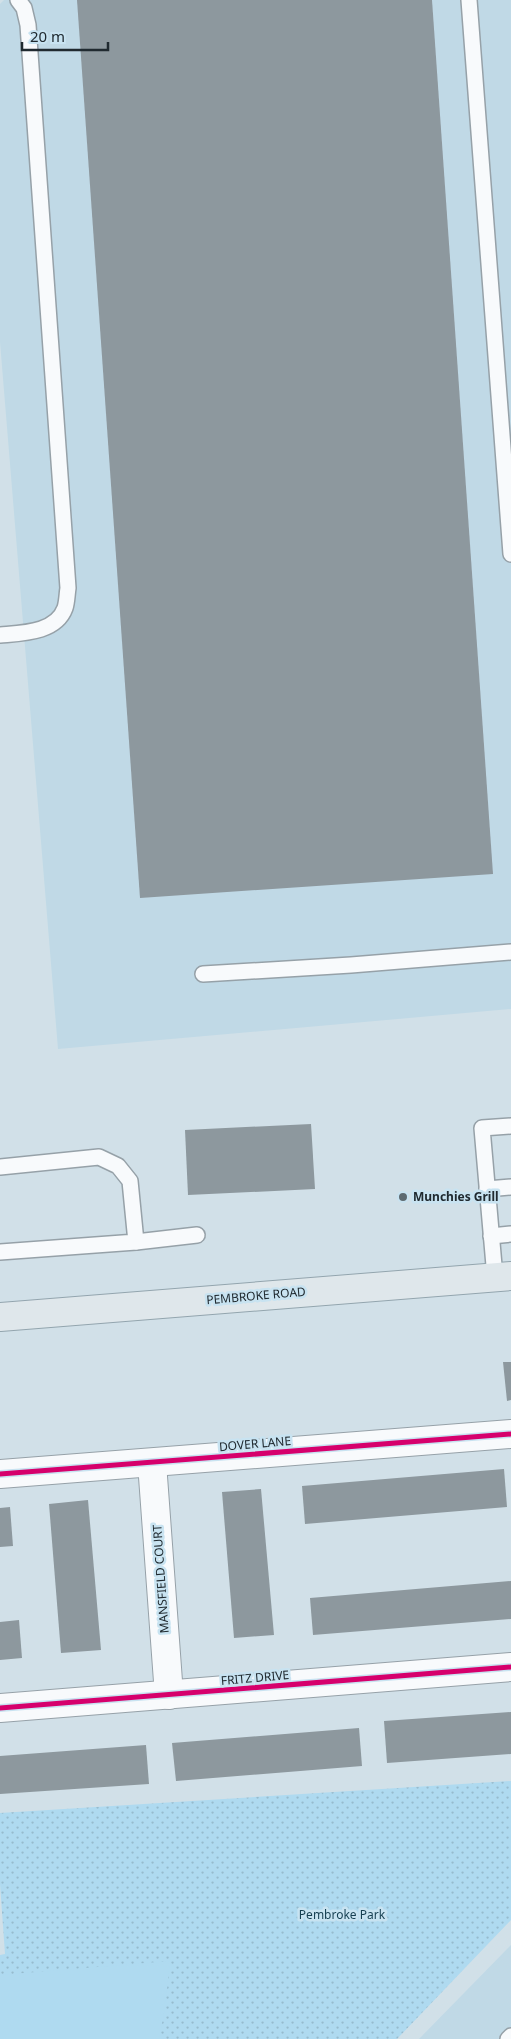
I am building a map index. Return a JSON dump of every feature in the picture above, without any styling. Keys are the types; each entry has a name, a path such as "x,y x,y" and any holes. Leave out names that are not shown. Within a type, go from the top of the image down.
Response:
{"main road":[{"name":"PEMBROKE ROAD","path":"0,1317 503,1276"}],"street":[{"name":"DOVER LANE","path":"0,1474 511,1434"},
{"name":"MANSFIELD COURT","path":"152,1463 170,1695"},
{"name":"FRITZ DRIVE","path":"0,1708 511,1667"}],"lane":[{"path":"0,635 37,631 52,624 65,608 68,588 28,25 24,8 18,0"},
{"path":"469,0 511,554"},
{"path":"203,974 351,965 511,952"},
{"path":"503,1276 491,1236 482,1128 511,1126"},
{"path":"0,1167 99,1157 118,1166 130,1181 136,1242"},
{"path":"487,1189 511,1188"},
{"path":"491,1236 511,1234"},
{"path":"0,1252 197,1236"},
{"path":"508,2039 511,2036"}],"shaded area":[{"path":"4,0 511,0 511,1009 58,1049 0,342 0,4"},
{"path":"511,1945 511,2039 419,2039"}],"green space":[{"name":"Pembroke Park","path":"511,1781 511,1920 397,2039 0,2039 0,1955 5,1954 0,1884 0,1813"},
{"path":"170,1961 165,2008 159,2039 0,2039 0,1975"}],"building":[{"path":"77,0 432,0 493,874 140,898"},
{"path":"311,1124 315,1189 188,1195 185,1130"},
{"path":"503,1362 511,1362 511,1400 507,1401"},
{"path":"504,1469 507,1507 305,1524 302,1486"},
{"path":"261,1489 274,1635 234,1638 222,1492"},
{"path":"88,1500 101,1650 61,1653 49,1504"},
{"path":"10,1507 13,1546 0,1547 0,1508"},
{"path":"511,1581 511,1619 313,1635 310,1598"},
{"path":"19,1620 22,1658 0,1660 0,1622"},
{"path":"511,1712 511,1754 387,1763 384,1721"},
{"path":"359,1728 362,1766 176,1781 172,1743"},
{"path":"146,1745 149,1784 0,1794 0,1756"}],"cycle path":[{"path":"0,1474 511,1434"},
{"path":"0,1708 511,1667"}],"place":[{"name":"Munchies Grill","path":"403,1197"}]}
